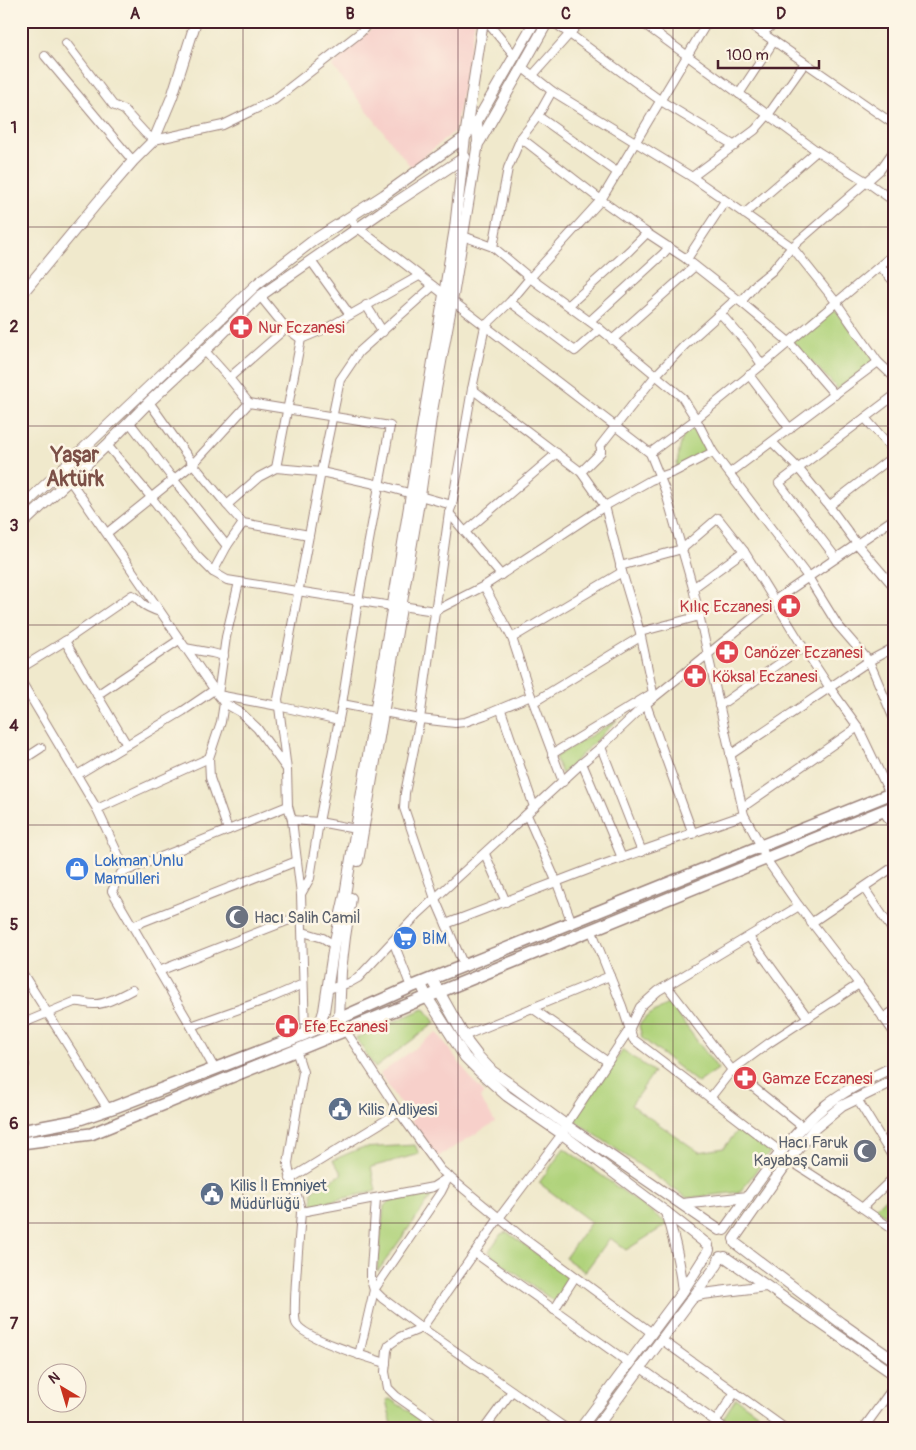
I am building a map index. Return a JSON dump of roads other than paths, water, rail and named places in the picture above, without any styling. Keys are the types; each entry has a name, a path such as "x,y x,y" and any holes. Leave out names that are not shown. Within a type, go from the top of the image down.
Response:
{"main road":[{"path":"21,1130 74,1121 305,1034 432,979 893,793"},
{"path":"21,1143 92,1134 895,806"}],"street":[{"path":"21,295 133,161 154,140 172,97 196,21"},
{"path":"154,140 223,124 274,100 361,32 370,21"},
{"path":"484,21 515,56"},
{"path":"416,495 455,228 465,137 484,21"},
{"path":"21,508 257,284 314,240 350,218 445,153 465,137 477,121 535,21"},
{"path":"21,525 130,423 149,402 260,296 358,228 463,159 478,143 550,21 661,101 735,146"},
{"path":"533,75 581,21"},
{"path":"640,21 686,57 817,151 895,202"},
{"path":"464,966 435,899 404,808 404,793 420,719 449,514 485,326 510,302 601,200 708,21"},
{"path":"745,21 895,125"},
{"path":"762,33 778,21"},
{"path":"739,94 774,41"},
{"path":"66,43 112,105 124,110 154,140"},
{"path":"45,56 133,161"},
{"path":"692,177 756,130 805,63"},
{"path":"523,68 552,91 692,177 792,248 836,302 878,362 895,378"},
{"path":"493,247 508,168 522,138 538,116 552,91"},
{"path":"538,116 618,172"},
{"path":"340,1018 340,985 344,937 359,830 396,606 463,236 478,143 477,121"},
{"path":"522,138 601,200 687,259 739,300 789,342 836,395"},
{"path":"581,472 601,452 600,446 656,375 685,345 772,271 792,248 880,170 895,149"},
{"path":"744,214 817,151"},
{"path":"687,259 725,201"},
{"path":"350,218 358,228 452,302 650,453 661,478 693,588 744,811 766,859 811,923 895,1034"},
{"path":"569,305 647,233"},
{"path":"463,236 493,247 530,278 590,321 682,397 713,452 808,578 838,624 868,661 895,722"},
{"path":"590,321 669,247"},
{"path":"650,453 696,419 895,253"},
{"path":"310,261 350,315"},
{"path":"612,340 695,266"},
{"path":"880,266 895,282"},
{"path":"301,339 326,328 419,276"},
{"path":"305,1034 301,894 292,820 288,806 288,770 278,699 320,472 340,380 359,352 432,286"},
{"path":"260,296 286,328 301,339"},
{"path":"510,302 575,351 600,329"},
{"path":"366,305 383,332"},
{"path":"721,314 749,346 762,365"},
{"path":"229,378 286,328"},
{"path":"276,468 301,339"},
{"path":"204,350 249,403 390,426 310,878 301,894"},
{"path":"730,473 878,362"},
{"path":"749,375 790,429"},
{"path":"472,389 581,472 606,506 621,569 640,635 653,693 646,704"},
{"path":"836,558 779,483 895,395"},
{"path":"149,402 193,464 243,523 309,535"},
{"path":"107,533 193,464 249,403"},
{"path":"829,506 895,454 865,418"},
{"path":"130,423 173,480 227,546"},
{"path":"772,442 798,468 857,544 895,588"},
{"path":"107,445 196,555 213,572 227,580 435,611 484,586 606,506 651,480 661,478 713,452"},
{"path":"465,532 557,454"},
{"path":"227,506 259,477 276,468 320,472 380,485 452,505"},
{"path":"62,469 216,693 224,703 240,712 257,728 288,770"},
{"path":"449,514 500,575"},
{"path":"512,638 621,569 682,549 718,518 744,551 803,647 858,727 893,793"},
{"path":"328,989 358,978 418,914 646,704 775,600 895,518"},
{"path":"213,572 227,546 243,523"},
{"path":"693,588 744,551"},
{"path":"216,693 226,637 239,582"},
{"path":"484,586 512,638 563,782"},
{"path":"21,668 65,642 132,595 136,596 148,607 160,612"},
{"path":"342,704 420,719 465,722 533,699 640,635 700,616"},
{"path":"97,695 179,640"},
{"path":"65,642 126,745"},
{"path":"719,706 803,647"},
{"path":"730,755 868,661 895,647"},
{"path":"185,648 212,652 224,656"},
{"path":"21,680 97,809 126,871"},
{"path":"77,775 216,693 339,720"},
{"path":"552,754 653,693"},
{"path":"224,703 221,722 209,758 210,778 228,830"},
{"path":"646,704 693,834"},
{"path":"501,710 534,807"},
{"path":"446,924 622,858 693,834 744,811 858,727"},
{"path":"601,747 642,852"},
{"path":"21,761 41,748"},
{"path":"97,809 209,758"},
{"path":"582,764 622,858"},
{"path":"214,1068 112,891 121,873 288,806"},
{"path":"884,811 895,828"},
{"path":"528,814 572,922"},
{"path":"292,820 319,822 359,830"},
{"path":"318,1027 324,1011 334,945 359,830"},
{"path":"485,854 506,902"},
{"path":"132,926 297,861"},
{"path":"811,923 895,866"},
{"path":"864,888 895,934"},
{"path":"443,1429 396,1396 388,1388 385,1372 389,1345 400,1337 422,1328 499,1218 564,1130 629,1030 640,1007 667,986 799,906"},
{"path":"159,971 302,914"},
{"path":"591,929 633,1039 785,1156 895,1231"},
{"path":"303,932 322,938 334,945"},
{"path":"749,937 808,1018"},
{"path":"393,941 416,986 427,997 465,1056 507,1096 721,1230 729,1232 735,1241 841,1323 895,1361"},
{"path":"21,971 108,1109"},
{"path":"464,1036 610,976"},
{"path":"432,979 464,1036 478,1056 492,1071 666,1212 708,1247 712,1253 722,1257 766,1286 895,1374"},
{"path":"191,1026 273,997 303,984"},
{"path":"710,1098 732,1070 769,1043 859,984"},
{"path":"667,986 732,1070 803,1127"},
{"path":"21,1024 77,1001 100,1004 132,990"},
{"path":"532,1008 608,1062"},
{"path":"883,1018 895,1010"},
{"path":"345,1030 399,1112 441,1170 522,1237 652,1333"},
{"path":"296,1050 303,1072 288,1163 290,1179 300,1202 302,1212 296,1276 296,1322 299,1327 324,1342 386,1363"},
{"path":"595,1429 642,1368 722,1257 732,1252 735,1241 803,1127 826,1105 843,1093 895,1066"},
{"path":"580,1429 682,1291 708,1247 712,1233 721,1230 785,1156 815,1128 842,1106 895,1080"},
{"path":"857,1099 895,1161"},
{"path":"290,1179 399,1112"},
{"path":"302,1212 433,1187 449,1176"},
{"path":"359,1355 374,1290 441,1192 449,1176"},
{"path":"862,1208 895,1176"},
{"path":"682,1204 748,1197"},
{"path":"376,1198 371,1270 374,1290 422,1328 567,1429"},
{"path":"666,1212 681,1271 682,1291"},
{"path":"475,1253 629,1363"},
{"path":"554,1310 575,1277"},
{"path":"689,1302 696,1296 703,1294 766,1286"},
{"path":"662,1340 786,1429"},
{"path":"642,1368 726,1429"},
{"path":"863,1429 895,1384"},
{"path":"484,1429 512,1391"},
{"path":"716,1421 736,1392"}],"place":[{"name":"Nur Eczanesi","path":"241,327"},
{"name":"Kılıç Eczanesi","path":"789,606"},
{"name":"Canözer Eczanesi","path":"727,652"},
{"name":"Köksal Eczanesi","path":"695,676"},
{"name":"Lokman Unlu Mamulleri","path":"77,869"},
{"name":"Hacı Salih Camiİ","path":"237,917"},
{"name":"BİM","path":"405,938"},
{"name":"Efe Eczanesi","path":"287,1026"},
{"name":"Gamze Eczanesi","path":"745,1078"},
{"name":"Kilis Adliyesi","path":"340,1109"},
{"name":"Hacı Faruk Kayabaş Camii","path":"865,1151"},
{"name":"Kilis İl Emniyet Müdürlüğü","path":"212,1194"}],"district":[{"name":"Yaşar Aktürk","path":"75,467"}]}
